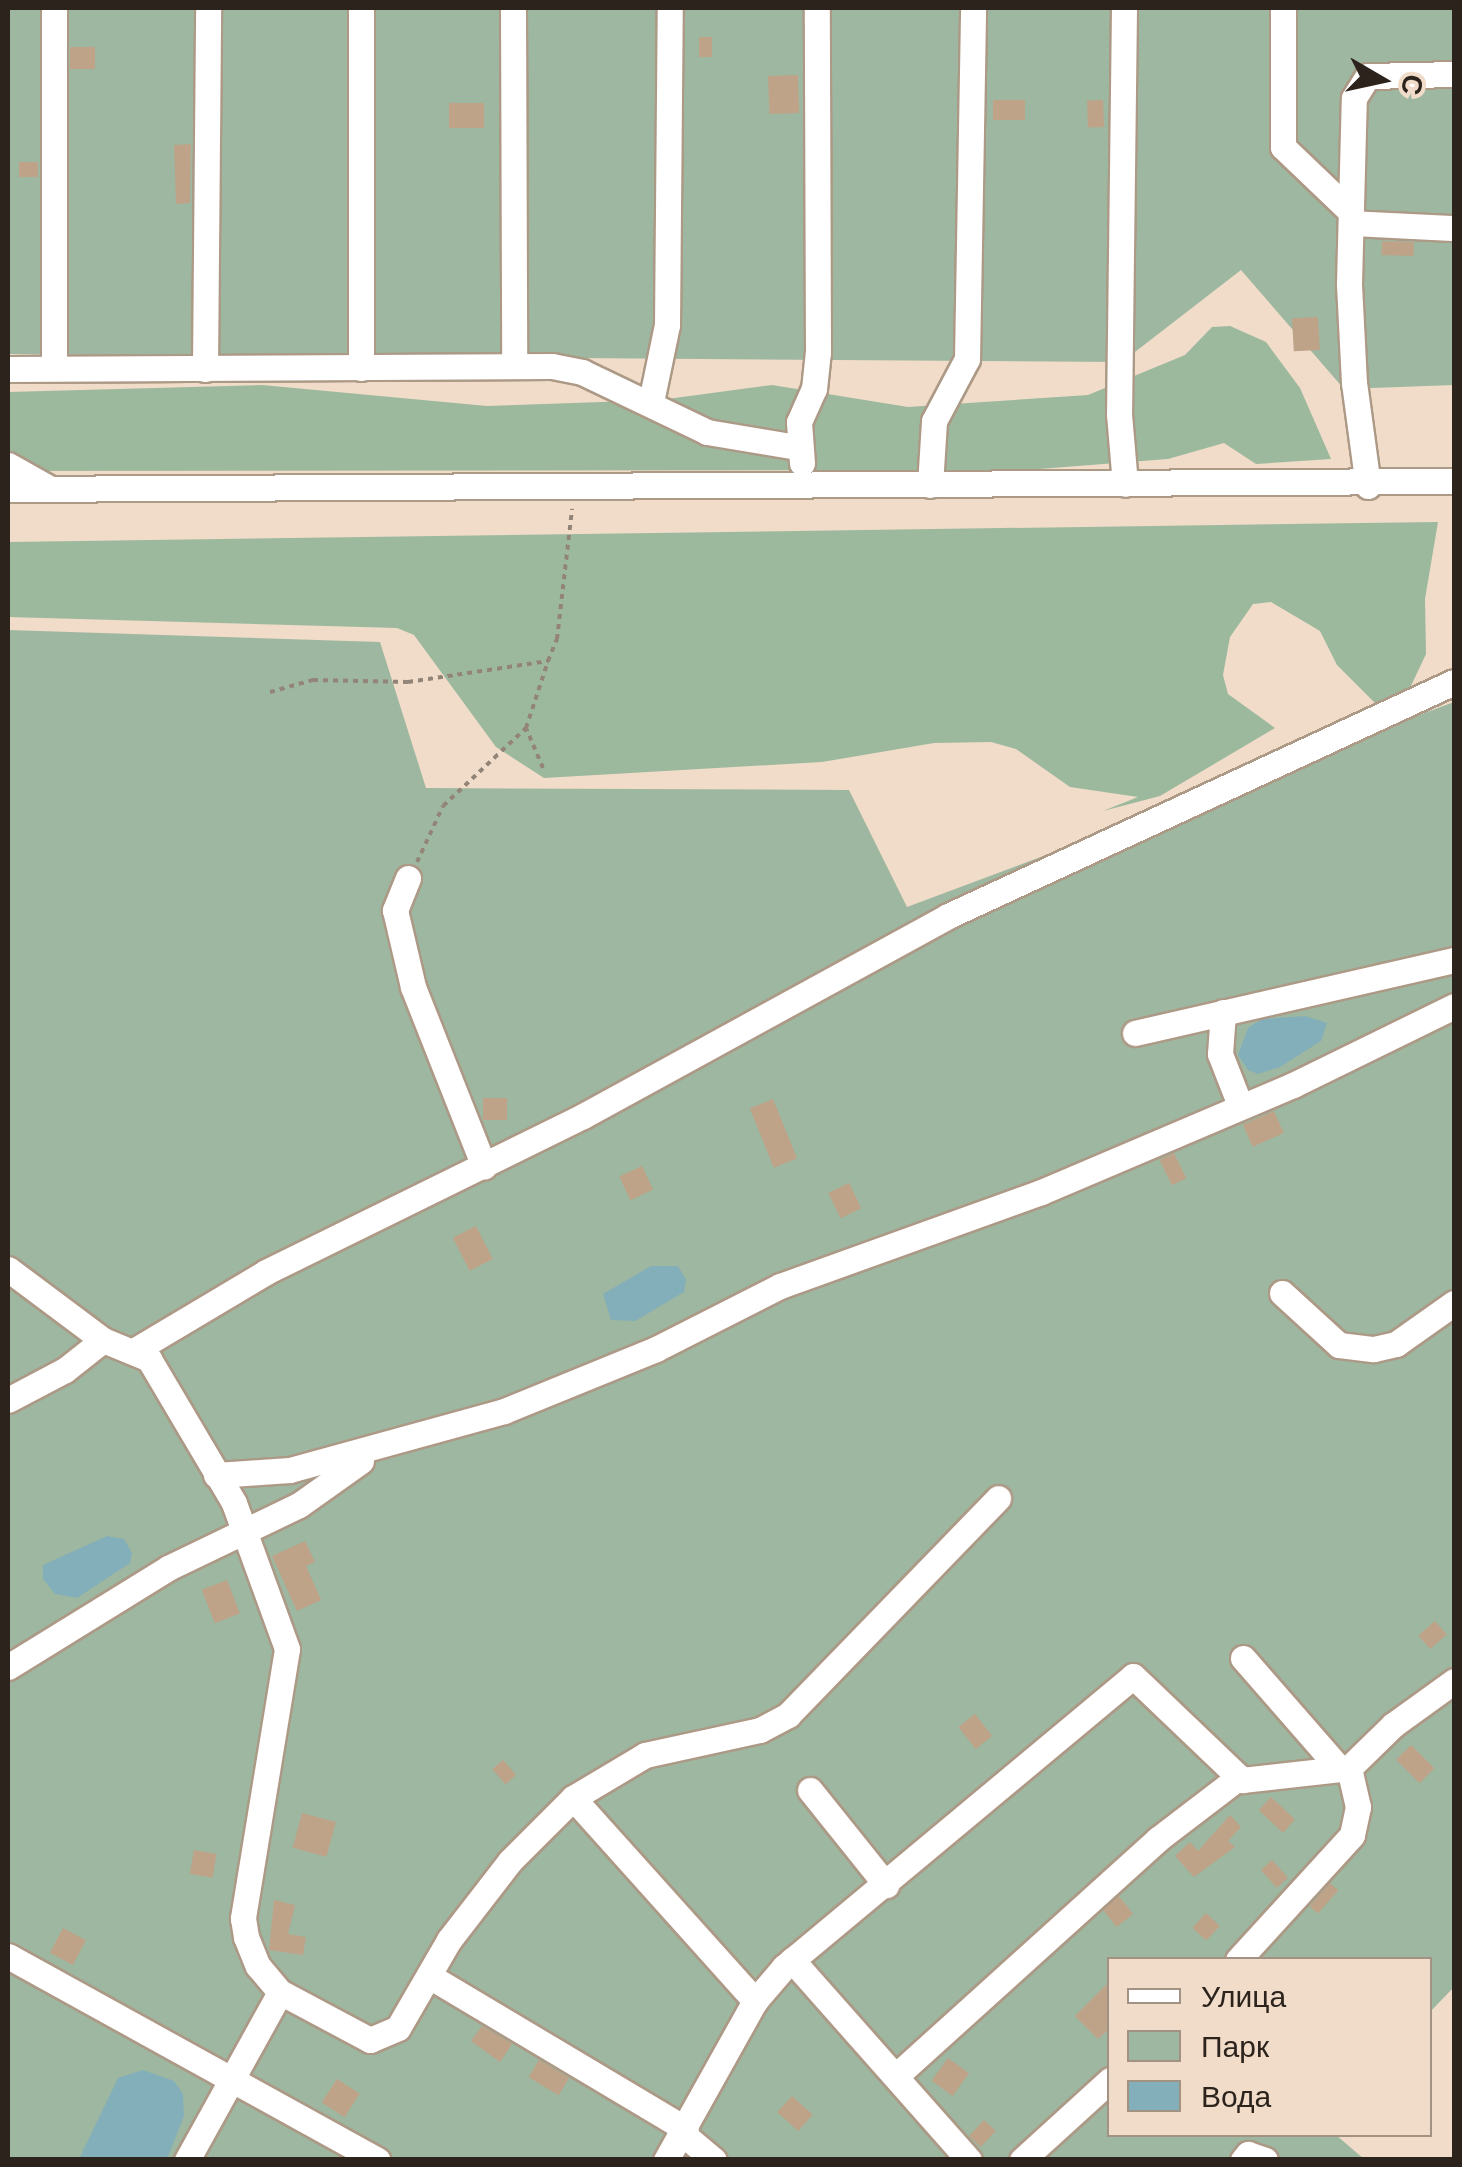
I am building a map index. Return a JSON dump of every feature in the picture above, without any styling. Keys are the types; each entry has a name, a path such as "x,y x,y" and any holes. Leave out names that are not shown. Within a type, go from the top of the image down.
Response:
{"street":[{"path":"54,8 54,368"},
{"path":"205,369 208,8"},
{"path":"361,8 362,368"},
{"path":"512,8 514,366"},
{"path":"651,402 668,325 670,8"},
{"path":"810,486 797,447 818,353 817,8"},
{"path":"930,485 934,421 968,360 973,8"},
{"path":"1124,8 1119,414 1125,484"},
{"path":"1283,8 1283,147 1351,218 1454,228"},
{"path":"1368,486 1354,383 1351,218 1357,84 1368,76 1454,74"},
{"path":"8,369 514,366 582,372 609,390 651,402 708,432 797,447"},
{"path":"8,465 50,488"},
{"path":"8,489 574,484 1368,486 1454,481"},
{"path":"137,1349 284,1262 484,1166 948,916 1454,682"},
{"path":"408,878 395,910 412,988 484,1166"},
{"path":"1135,1034 1454,960"},
{"path":"216,1475 250,1476 376,1450 504,1411 656,1349 780,1286 1041,1192 1240,1106 1454,1006"},
{"path":"1223,1012 1220,1054 1240,1106"},
{"path":"8,1269 103,1340 137,1349 162,1376 243,1534 286,1649 243,1918 258,1966 280,1992 347,2033 383,2039 398,2028 429,1976 510,1862 573,1798 645,1755 760,1730 788,1715 998,1498"},
{"path":"1282,1293 1339,1345 1374,1349 1396,1344 1454,1302"},
{"path":"8,1400 66,1370 103,1340"},
{"path":"8,1667 168,1568 299,1505 376,1450"},
{"path":"1241,1957 1352,1836 1358,1806 1344,1768 1243,1658"},
{"path":"666,2160 754,2001 792,1960 886,1886 1133,1676 1238,1777"},
{"path":"897,2075 1144,1851 1238,1777 1344,1768 1371,1742 1454,1680"},
{"path":"810,1790 886,1886"},
{"path":"573,1798 754,2001"},
{"path":"8,1956 376,2160"},
{"path":"792,1960 970,2160"},
{"path":"429,1976 684,2132 714,2160"},
{"path":"187,2160 280,1992"},
{"path":"1022,2160 1107,2083"},
{"path":"1243,2160 1265,2160"}],"path":[{"path":"408,878 444,806 526,728 557,639 574,484"},
{"path":"270,692 314,680 408,682 548,661"},
{"path":"526,728 543,768"}],"green space":[{"path":"8,8 1454,8 1454,385 1344,389 1241,270 1122,362 8,354"},
{"path":"1230,326 1266,342 1300,388 1331,459 1256,464 1224,443 1168,459 1026,470 8,471 8,392 262,385 487,406 660,400 772,385 908,407 1088,395 1185,355 1212,327"},
{"path":"1438,522 1425,599 1426,654 1410,688 1377,705 1337,665 1320,631 1271,602 1253,604 1230,637 1223,675 1228,694 1275,728 1160,796 1103,811 1138,797 1070,787 1016,749 991,742 934,743 822,762 544,778 496,747 414,635 397,628 8,617 8,542"},
{"path":"8,630 380,642 426,788 849,790 907,907 1454,702 1454,1987 1432,2010 1432,1957 1107,1957 1107,2137 1338,2137 1364,2159 8,2160"}],"water":[{"path":"1305,1016 1327,1023 1321,1041 1280,1067 1258,1074 1248,1070 1238,1055 1248,1028 1262,1019"},
{"path":"651,1266 678,1266 686,1280 684,1292 635,1321 611,1320 603,1294"},
{"path":"107,1536 124,1539 132,1553 130,1563 77,1598 55,1594 43,1579 43,1565"},
{"path":"143,2070 174,2081 183,2094 184,2116 167,2159 79,2159 118,2078"}],"building":[{"path":"699,37 712,37 712,57 699,57"},
{"path":"70,47 95,47 95,69 70,69"},
{"path":"798,75 799,113 769,114 768,76"},
{"path":"993,100 1025,100 1025,120 993,120"},
{"path":"1103,100 1104,127 1088,128 1087,101"},
{"path":"449,103 484,103 484,128 449,128"},
{"path":"191,144 190,203 176,204 174,145"},
{"path":"19,162 38,162 38,177 19,177"},
{"path":"1382,241 1414,242 1413,256 1382,255"},
{"path":"1318,317 1320,350 1294,351 1292,318"},
{"path":"483,1098 507,1098 507,1120 483,1120"},
{"path":"773,1099 797,1158 774,1168 750,1108"},
{"path":"1274,1111 1284,1133 1253,1147 1243,1125"},
{"path":"1174,1153 1186,1178 1172,1185 1160,1160"},
{"path":"642,1166 653,1190 630,1200 619,1177"},
{"path":"849,1183 861,1208 841,1218 828,1193"},
{"path":"476,1226 493,1259 470,1271 453,1238"},
{"path":"305,1541 315,1562 306,1566 321,1600 297,1611 272,1556"},
{"path":"227,1580 240,1614 215,1623 202,1590"},
{"path":"1435,1621 1447,1635 1430,1649 1418,1635"},
{"path":"975,1714 992,1736 976,1749 958,1727"},
{"path":"1411,1745 1434,1768 1419,1783 1396,1760"},
{"path":"503,1760 516,1775 506,1784 492,1769"},
{"path":"1271,1797 1295,1820 1283,1833 1259,1810"},
{"path":"302,1813 336,1822 326,1857 293,1848"},
{"path":"1230,1815 1241,1827 1228,1841 1235,1847 1194,1877 1175,1856 1190,1842 1198,1851"},
{"path":"194,1850 217,1854 212,1878 190,1874"},
{"path":"1272,1860 1288,1878 1277,1888 1261,1870"},
{"path":"1330,1883 1338,1890 1318,1914 1310,1906"},
{"path":"1119,1896 1133,1914 1117,1927 1102,1909"},
{"path":"274,1900 295,1905 288,1934 306,1937 303,1955 269,1950"},
{"path":"1206,1913 1220,1926 1206,1941 1192,1928"},
{"path":"63,1928 86,1940 73,1965 50,1953"},
{"path":"1107,1984 1107,2031 1098,2039 1075,2016"},
{"path":"482,2026 512,2044 500,2062 471,2041"},
{"path":"948,2058 969,2073 953,2096 932,2081"},
{"path":"539,2060 569,2078 559,2095 529,2077"},
{"path":"337,2079 360,2094 344,2117 322,2102"},
{"path":"792,2096 813,2115 798,2131 777,2112"},
{"path":"984,2120 996,2131 981,2147 969,2136"}]}
